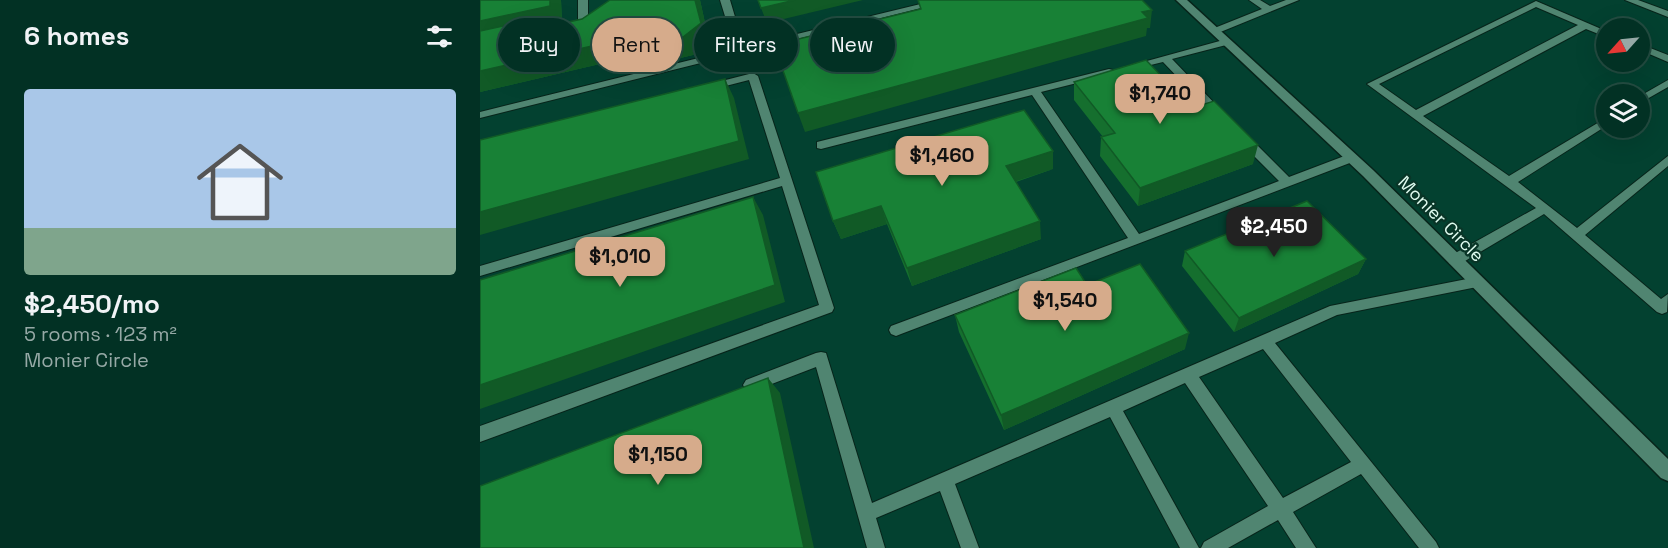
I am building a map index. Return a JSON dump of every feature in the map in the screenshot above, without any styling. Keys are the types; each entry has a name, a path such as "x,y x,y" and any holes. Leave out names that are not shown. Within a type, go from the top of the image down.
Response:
{"street":[{"name":"Monier Circle","path":"1181,0 1351,158 1668,472"}],"lane":[{"path":"580,25 583,24 583,0"},
{"path":"725,0 730,18"},
{"path":"798,37 948,0"},
{"path":"1254,0 1270,10"},
{"path":"1215,31 1294,0"},
{"path":"1629,0 1668,14"},
{"path":"1596,30 1536,4 1372,84 1545,208 1662,308 1668,300"},
{"path":"1416,115 1586,25"},
{"path":"820,145 1227,42"},
{"path":"1650,52 1668,59"},
{"path":"1165,58 1215,110"},
{"path":"480,115 694,62"},
{"path":"480,434 828,308 753,76 696,91"},
{"path":"1650,94 1668,83"},
{"path":"1035,91 1136,240"},
{"path":"1509,182 1596,127"},
{"path":"1238,133 1286,181"},
{"path":"896,330 1351,158"},
{"path":"1576,235 1668,160"},
{"path":"480,271 786,180"},
{"path":"1455,260 1545,208"},
{"path":"866,514 1188,376 1335,310 1477,282"},
{"path":"1266,342 1430,548"},
{"path":"733,392 822,358 876,548"},
{"path":"1188,376 1307,548"},
{"path":"1113,408 1190,548"},
{"path":"1216,547 1363,464"},
{"path":"945,480 970,548"}],"building":[{"path":"480,0 550,0 550,6 480,21"},
{"path":"610,0 695,0 700,18 694,18 694,28 682,37 682,18 592,18 592,46 580,49 580,19"},
{"path":"758,0 795,0 761,8"},
{"path":"918,0 1142,0 1152,10 1142,12 1148,18 798,113 784,72 798,72 798,39 810,36 810,72 895,72 895,18 884,18 921,9"},
{"path":"498,27 498,67 480,71 480,31"},
{"path":"1146,60 1192,108 1214,101 1258,145 1140,188 1101,137 1115,133 1074,82"},
{"path":"725,79 739,141 480,212 480,140"},
{"path":"1024,110 1053,151 1006,166 1040,221 907,268 881,206 833,221 816,172"},
{"path":"753,197 775,285 480,385 480,280"},
{"path":"1307,201 1366,259 1239,318 1185,251"},
{"path":"1140,264 1189,333 1001,415 955,315 1076,268 1087,285"},
{"path":"768,378 804,548 480,548 480,486"}]}
